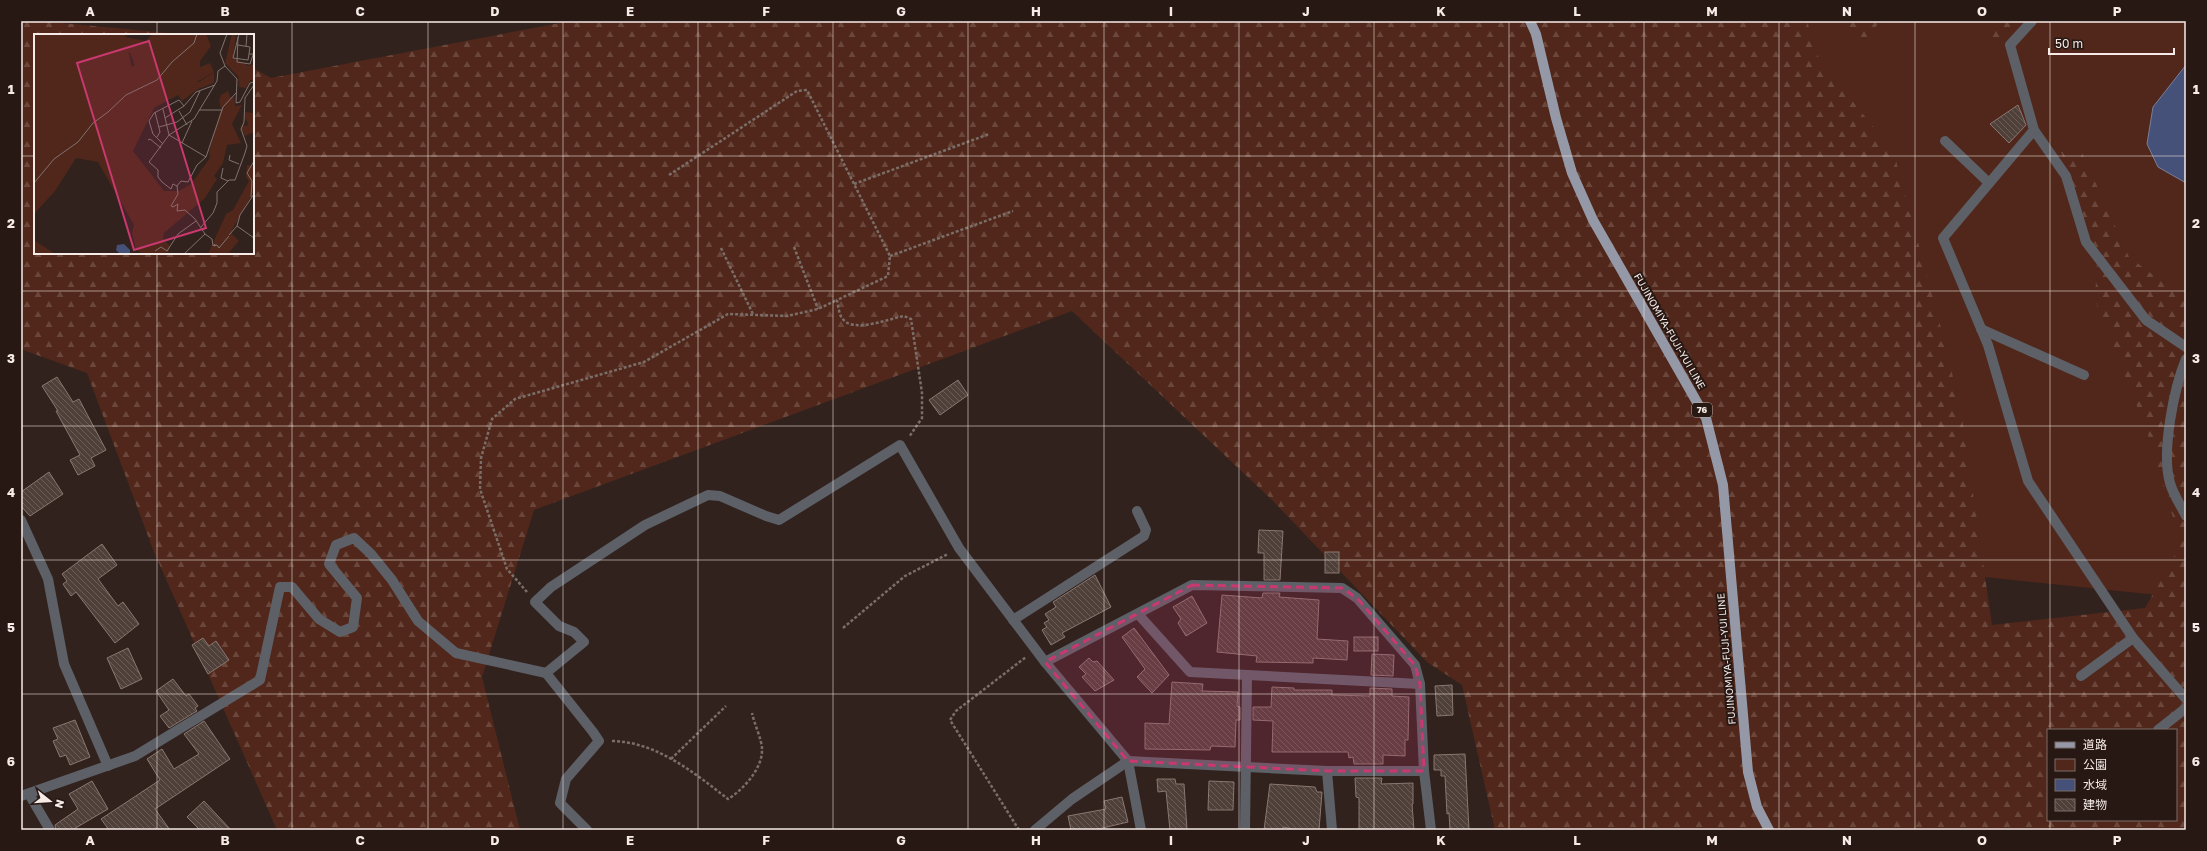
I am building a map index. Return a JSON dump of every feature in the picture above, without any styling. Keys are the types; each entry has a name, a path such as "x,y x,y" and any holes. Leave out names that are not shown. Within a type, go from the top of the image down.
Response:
{"main road":[{"name":"FUJINOMIYA-FUJI-YUI LINE","path":"1530,21 1536,34 1556,118 1572,173 1593,220 1706,418 1723,485 1748,772 1758,807 1769,830"}],"street":[{"path":"2032,21 2010,45 2034,130 2066,176 2086,242 2146,320 2186,347"},
{"path":"2034,130 1943,238 1988,345 2028,481 2132,638 2186,699"},
{"path":"1945,141 1989,183"},
{"path":"1981,329 2084,375"},
{"path":"2186,359 2180,373 2170,422 2168,456 2170,483 2186,516"},
{"path":"546,673 584,642 574,632 559,626 535,602 551,587 645,525 708,495 720,496 779,520 900,445 959,548 1045,662 1128,761 1141,830"},
{"path":"1013,620 1144,536 1146,530 1137,511"},
{"path":"21,520 48,579 64,664 108,766"},
{"path":"50,830 25,795 135,756 260,680 280,587 292,587 319,619 340,632 353,627 356,598 328,564 336,545 354,538 371,554 388,575 418,621 456,653 546,673 599,741 566,779 560,803 587,830"},
{"path":"1045,662 1192,585 1342,588 1357,598 1415,665 1420,684 1424,771 1431,830"},
{"path":"1138,614 1190,672 1420,684"},
{"path":"2081,676 2132,638"},
{"path":"1245,830 1247,676"},
{"path":"2159,729 2186,708"},
{"path":"1035,830 1072,798 1128,761 1246,766 1327,772 1424,771"},
{"path":"1327,772 1332,830"}],"path":[{"path":"535,602 507,569 480,489 481,458 492,419 515,399 644,362 728,314 787,316 818,309 888,276 890,256 807,90 797,91 669,175"},
{"path":"854,184 989,134"},
{"path":"890,256 1013,211"},
{"path":"794,247 818,309"},
{"path":"720,248 753,314"},
{"path":"837,300 841,317 849,325 857,326 904,316 911,319 922,393 922,418 914,433 900,445"},
{"path":"842,628 905,576 959,548"},
{"path":"1019,830 950,720 956,711 1003,673 1036,650"},
{"path":"671,759 726,706"},
{"path":"599,741 629,742 658,752 692,771 728,799 738,793 759,765 762,749 752,713"}],"highlighted area":[{"path":"1192,585 1342,588 1357,598 1415,665 1420,684 1424,771 1327,771 1128,761 1045,662"}],"green space":[{"path":"21,21 41,21 178,34 34,34 34,254 254,254 254,69 271,78 570,21 1807,21 1819,59 1894,153 1939,320 1961,410 1992,625 2145,608 2181,544 2147,432 2095,300 2097,260 2061,152 2079,146 2129,257 2186,299 2186,830 1495,830 1462,685 1427,662 1273,501 1072,311 534,510 482,677 520,830 277,830 154,552 87,373 23,350 21,351"},
{"path":"1801,21 2186,21 2186,598 1965,575"},
{"path":"1852,21 1880,21 1867,39 1845,35"},
{"path":"1990,21 2023,21 2004,31 1993,45"}],"water":[{"path":"2186,65 2186,183 2158,167 2147,144 2153,107"}],"building":[{"path":"2018,105 2026,125 2009,143 1990,124"},
{"path":"57,377 73,402 79,399 106,450 91,458 95,466 78,475 70,460 80,455 56,411 58,411 42,386"},
{"path":"958,380 968,395 940,415 929,400"},
{"path":"49,472 63,494 30,516 21,506 21,492"},
{"path":"1259,530 1283,531 1280,580 1264,580 1264,553 1258,553"},
{"path":"102,544 117,565 98,579 118,606 123,602 139,624 115,643 76,592 71,596 63,584 67,581 62,574"},
{"path":"1325,552 1339,552 1339,573 1325,573"},
{"path":"1095,575 1111,607 1062,633 1065,637 1051,645 1042,630 1047,627 1044,623 1049,620 1045,614 1056,607 1053,602"},
{"path":"1263,593 1280,593 1279,597 1319,600 1317,639 1348,641 1347,660 1313,658 1313,663 1256,662 1257,656 1217,652 1222,595 1262,598"},
{"path":"1192,596 1207,623 1186,636 1178,623 1181,619 1173,607"},
{"path":"1134,628 1169,675 1152,693 1137,677 1145,669 1122,637"},
{"path":"1354,637 1378,637 1378,651 1354,651"},
{"path":"203,638 209,646 216,641 229,660 208,674 192,645"},
{"path":"128,648 142,679 121,689 107,658"},
{"path":"1372,654 1394,655 1393,676 1371,675"},
{"path":"1089,658 1093,662 1097,661 1114,680 1095,691 1082,677 1086,674 1079,667"},
{"path":"173,679 186,696 189,694 198,706 195,708 197,711 169,728 160,716 169,710 156,691"},
{"path":"1172,682 1203,684 1202,691 1238,692 1237,706 1240,707 1240,720 1236,720 1235,747 1211,746 1210,750 1145,749 1145,723 1169,724"},
{"path":"1452,685 1453,715 1437,716 1435,686"},
{"path":"1272,687 1294,688 1294,690 1332,690 1332,695 1370,696 1370,688 1392,689 1392,696 1409,697 1408,740 1405,740 1405,756 1383,755 1383,764 1354,764 1353,757 1349,758 1348,752 1272,752 1273,721 1253,720 1253,707 1271,707"},
{"path":"75,720 90,757 70,765 66,755 60,757 53,741 58,739 53,728"},
{"path":"204,721 230,759 155,809 170,830 109,830 101,819 160,780 147,759 162,749 174,769 199,754 184,734"},
{"path":"1465,754 1469,830 1450,830 1449,813 1447,814 1445,776 1441,776 1441,770 1434,770 1434,755"},
{"path":"1355,778 1382,778 1381,784 1413,783 1412,804 1414,830 1359,830 1359,798 1356,797"},
{"path":"1157,779 1175,779 1176,784 1184,784 1187,830 1170,830 1166,791 1158,792"},
{"path":"92,781 108,809 72,830 56,830 55,825 78,809 69,794"},
{"path":"1209,781 1234,782 1233,810 1208,810"},
{"path":"1270,784 1315,787 1317,792 1322,792 1319,830 1298,830 1283,827 1283,830 1264,830"},
{"path":"1122,797 1128,822 1094,830 1071,830 1068,816 1106,809 1104,801"},
{"path":"204,801 231,830 200,830 187,817"}]}
